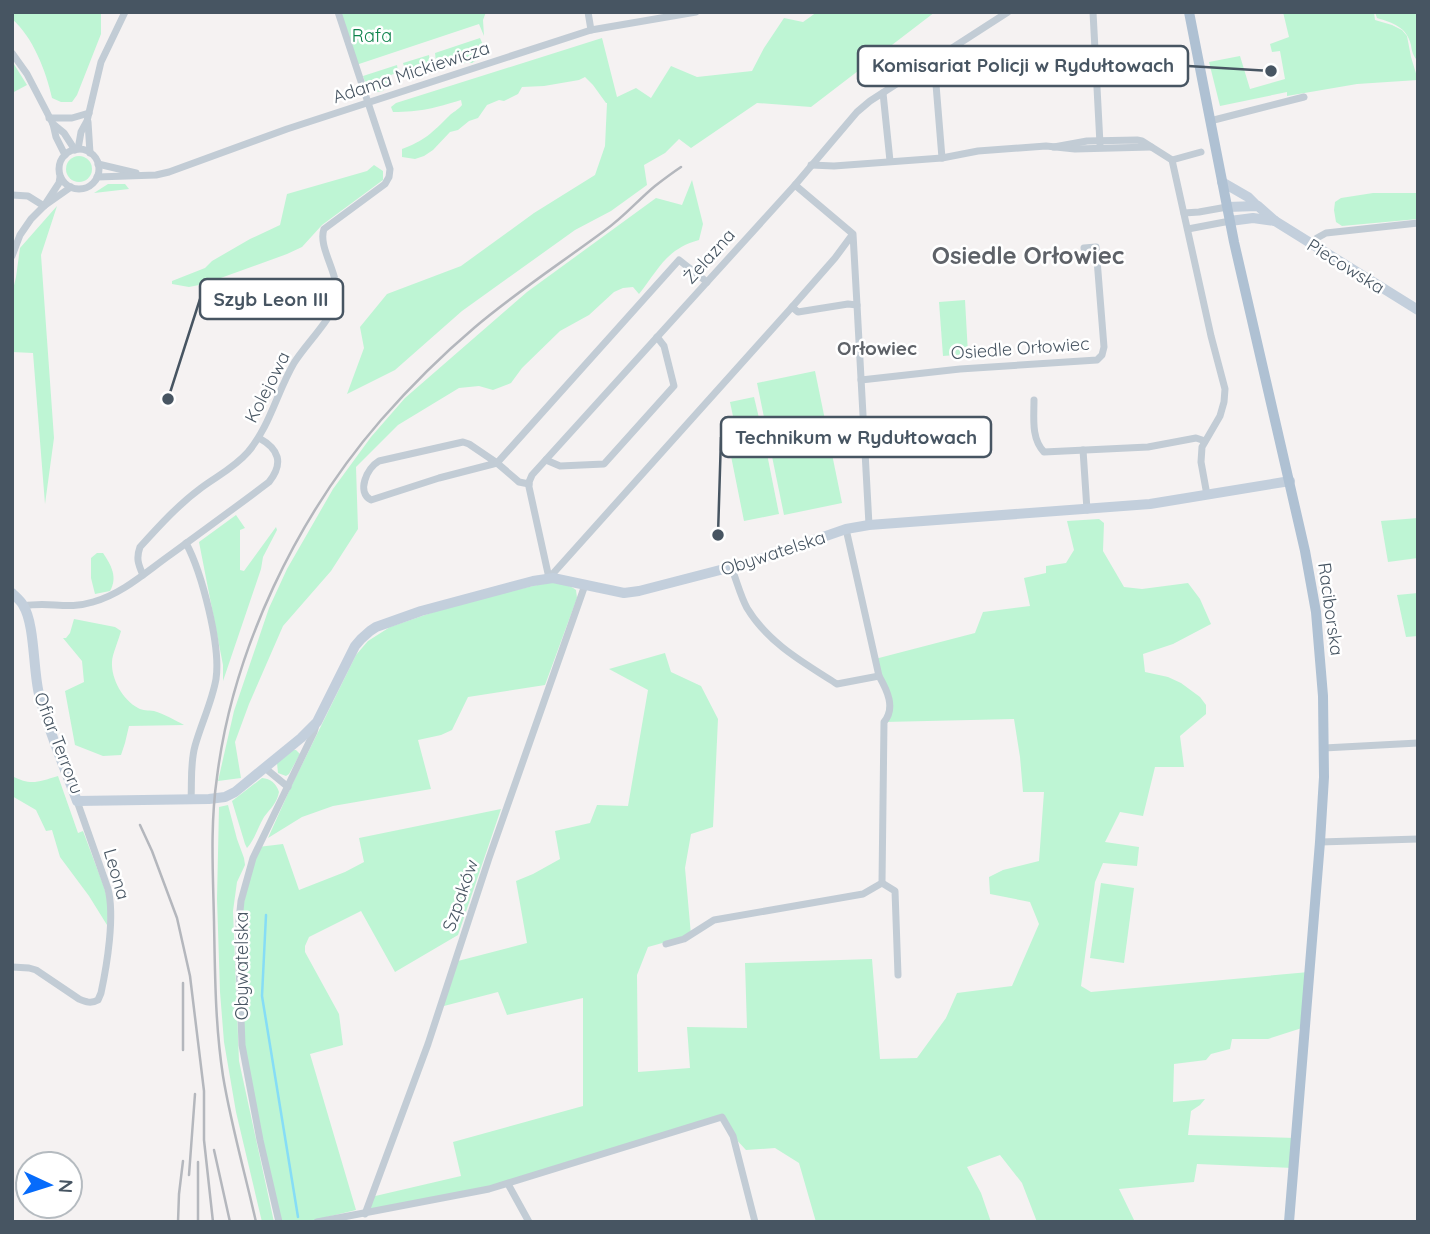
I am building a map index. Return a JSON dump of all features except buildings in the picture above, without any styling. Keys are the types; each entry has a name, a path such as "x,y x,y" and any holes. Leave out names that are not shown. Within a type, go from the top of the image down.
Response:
{"main road":[{"name":"Raciborska","path":"1189,12 1227,207 1290,481 1316,612 1323,696 1320,842 1289,1222"}],"street":[{"path":"88,117 90,153 98,164 97,177 88,187 80,189 67,185 59,166 65,155 76,149 88,117 101,62 125,12"},
{"path":"338,12 369,103"},
{"path":"588,12 591,30"},
{"name":"Adama Mickiewicza","path":"97,177 169,172 287,130 591,30 696,12"},
{"name":"Żelazna","path":"529,484 532,475 857,112 1008,12"},
{"path":"1093,12 1100,144"},
{"path":"12,53 27,74 65,155"},
{"path":"934,60 942,158"},
{"path":"883,93 890,161"},
{"path":"1210,121 1304,97"},
{"name":"Kolejowa","path":"143,575 137,556 140,547 182,503 236,465 259,438 286,377 330,314 336,300 336,284 323,239 324,229 385,184 389,177 390,169 369,103"},
{"path":"51,121 88,117"},
{"path":"51,121 76,149 90,153"},
{"path":"811,165 834,166 942,158 978,151 1054,147 1076,142 1100,144 1137,140 1172,160 1225,389 1220,416 1202,447 1201,462 1207,495"},
{"path":"1172,160 1201,152"},
{"name":"Adama Mickiewicza","path":"98,164 140,174"},
{"path":"12,256 26,227 44,206 61,176"},
{"name":"Piecowska","path":"1222,182 1248,198 1275,222 1418,310"},
{"path":"795,184 853,234 869,525"},
{"path":"44,206 71,187"},
{"path":"12,195 28,196 44,206"},
{"path":"1184,213 1258,206"},
{"name":"Piecowska","path":"1230,221 1253,218 1275,222"},
{"path":"1188,229 1230,221"},
{"path":"1312,244 1326,233 1418,223"},
{"path":"550,578 792,307 853,234"},
{"name":"Osiedle Orłowiec","path":"861,380 952,369 1097,360 1104,347 1096,247 1084,248"},
{"path":"550,578 529,484 519,482 497,463 470,444 463,442 446,445 379,461 371,467 364,493 371,500 497,463 679,260 707,282"},
{"path":"792,307 798,312 857,305"},
{"path":"546,460 560,466 604,464 674,386 664,346 657,337"},
{"path":"1034,400 1034,426 1038,445 1044,452 1148,447 1196,438 1205,441"},
{"name":"Kolejowa","path":"186,543 269,482 275,474 278,463 276,452 259,438"},
{"path":"1083,450 1087,510"},
{"name":"Obywatelska","path":"279,1222 242,1045 239,921 244,890 253,858 355,646 376,627 421,611 550,578 629,593 731,567 846,529 869,525 1150,504 1290,481"},
{"path":"846,529 879,676 889,694 889,714 884,722 882,883"},
{"path":"12,593 24,606 35,604 68,607 90,603 113,594 186,543 195,561 211,623 218,666 192,760 191,800"},
{"path":"731,567 748,610 769,637 837,684 879,676"},
{"name":"Szpaków","path":"365,1214 428,1044 489,858 585,585"},
{"name":"Ofiar Terroru","path":"24,606 30,623 34,668 40,696 77,801 191,800"},
{"name":"Obywatelska","path":"191,800 228,796 265,768 317,722"},
{"path":"1324,748 1418,743"},
{"path":"265,768 288,787"},
{"name":"Leona","path":"12,968 33,968 79,999 91,1003 98,1000 101,993 111,904 77,801"},
{"path":"1320,842 1418,839"},
{"path":"666,944 684,939 714,920 863,894 882,883"},
{"path":"882,883 895,891 898,975"},
{"path":"317,1222 489,1189 722,1117 733,1136 755,1222"},
{"path":"508,1184 529,1222"}],"green space":[{"path":"12,12 101,12 101,34 72,102 61,102 52,98 38,55 20,26 12,19"},
{"name":"Rafa","path":"338,12 486,12 483,20 484,36 479,24 356,65"},
{"path":"817,12 935,12 811,107 757,103 691,148 679,139 665,153 644,165 647,185 611,211 575,230 462,311 395,370 347,394 364,348 360,327 387,294 461,266 534,213 595,175 605,146 607,103 585,77 544,86 522,87 518,94 487,105 478,118 450,132 433,150 415,159 402,157 402,149 432,132 462,105 461,100 412,111 393,112 391,107 396,103 602,38 617,97 636,88 651,98 671,66 697,77 752,71 784,18 803,22"},
{"path":"1283,12 1374,12 1375,20 1402,30 1407,36 1418,80 1357,84 1287,96 1287,92 1220,106 1209,62 1240,56 1250,89 1285,79 1280,51 1272,52 1270,44 1289,37"},
{"path":"1375,12 1418,12 1418,61 1403,30 1377,18"},
{"path":"480,38 482,52 472,63 436,62 435,53"},
{"path":"429,55 430,62 405,69 403,63"},
{"path":"12,61 27,85 12,93"},
{"path":"397,65 398,72 391,75 383,91 375,91 367,86 363,76"},
{"path":"79,156 88,160 92,169 88,178 79,182 70,178 66,169 70,160"},
{"path":"374,165 383,171 383,180 322,225 302,247 204,284 189,287 172,284 172,281 205,268 250,239 280,225 287,194 367,171"},
{"path":"692,180 703,224 699,240 671,254 639,294 633,287 614,292 589,315 560,331 522,368 511,383 493,390 479,386 459,388 398,425 356,467 358,529 331,571 283,626 235,742 241,778 218,781 234,711 269,608 287,569 333,489 371,437 405,398 527,292 656,198 682,205"},
{"path":"108,184 125,184 129,189 94,193"},
{"path":"1373,193 1418,193 1418,219 1342,226 1336,222 1335,202 1341,198"},
{"path":"57,206 41,255 54,438 45,504 33,353 12,352 12,294 20,248"},
{"path":"965,300 968,354 943,356 939,302"},
{"path":"815,371 842,503 784,515 757,383"},
{"path":"754,397 763,435 738,440 730,402"},
{"path":"764,439 779,514 744,521 729,446"},
{"path":"236,515 245,528 240,530 240,570 244,571 276,527 277,530 263,557 223,681 223,665 199,542"},
{"path":"1418,518 1418,558 1388,562 1381,521"},
{"path":"1099,519 1104,523 1103,551 1124,587 1142,589 1188,583 1200,599 1211,624 1173,644 1143,654 1145,672 1181,683 1200,697 1206,705 1206,714 1180,736 1184,767 1155,767 1143,816 1120,812 1105,842 1139,847 1137,866 1103,863 1095,882 1081,986 1091,992 1309,972 1305,1027 1268,1039 1232,1039 1230,1049 1211,1054 1206,1060 1174,1064 1173,1102 1205,1099 1191,1111 1188,1135 1296,1138 1293,1168 1197,1164 1194,1182 1119,1189 1135,1222 1037,1222 1022,1183 1000,1155 967,1167 981,1193 991,1222 816,1222 799,1163 775,1148 746,1150 733,1136 722,1117 489,1189 365,1214 371,1197 461,1176 453,1142 583,1106 583,998 507,1015 498,992 440,1007 454,962 527,943 516,881 560,859 555,831 590,823 597,805 628,806 648,690 609,669 665,653 671,672 701,686 718,719 713,827 691,834 685,868 691,935 648,947 637,975 638,1072 690,1068 687,1027 747,1028 745,963 872,959 880,1059 917,1058 946,1018 957,993 1012,986 1039,924 1030,902 990,894 989,877 1003,870 1039,861 1044,792 1023,792 1014,719 884,722 889,694 875,659 975,633 983,612 1030,606 1024,578 1046,573 1046,566 1066,563 1074,550 1067,521"},
{"path":"97,553 103,553 109,562 113,581 110,591 95,594 91,578 91,558"},
{"path":"546,583 570,586 576,590 577,598 545,685 468,697 452,730 418,740 431,789 333,806 302,817 268,838 356,655 368,641 390,627 460,603"},
{"path":"1418,593 1418,636 1406,637 1397,595"},
{"path":"74,619 115,627 121,631 113,655 112,669 123,694 140,709 158,712 184,725 129,726 121,755 103,756 75,745 65,691 84,682 82,661 63,638 70,633"},
{"path":"293,750 300,754 289,774 286,776 278,773 277,763"},
{"path":"12,776 35,782 58,776 78,833 83,831 104,887 109,906 107,925 60,857 52,830 46,831 36,810 12,796"},
{"path":"262,778 273,782 279,792 247,848 232,801"},
{"path":"228,805 245,865 237,882 233,911 239,1061 274,1222 262,1222 236,1112 224,1042 217,899 219,807"},
{"path":"501,809 458,935 395,972 361,911 309,937 305,952 339,1014 343,1045 310,1054 356,1210 306,1222 279,1222 242,1045 239,921 258,847 283,844 299,890 364,862 359,838"},
{"path":"1101,883 1134,888 1124,963 1090,958"}],"waterway":[{"path":"266,915 262,996 298,1217"}],"railway":[{"path":"256,1222 230,1113 220,1057 212,849 213,813 225,729 254,633 296,542 350,458 381,420 414,384 474,328 611,226 655,186 681,167"},
{"path":"140,825 177,918 190,976 204,1091 204,1140 213,1222"},
{"path":"183,983 183,1050"},
{"path":"189,1175 195,1094"},
{"path":"214,1150 230,1222"},
{"path":"178,1222 183,1161"},
{"path":"198,1162 198,1222"}],"place":[{"name":"Komisariat Policji w Rydułtowach","path":"1271,71"},
{"name":"Szyb Leon III","path":"168,399"},
{"name":"Technikum w Rydułtowach","path":"718,535"}],"district":[{"name":"Osiedle Orłowiec","path":"1028,255"},
{"name":"Orłowiec","path":"877,348"}]}
